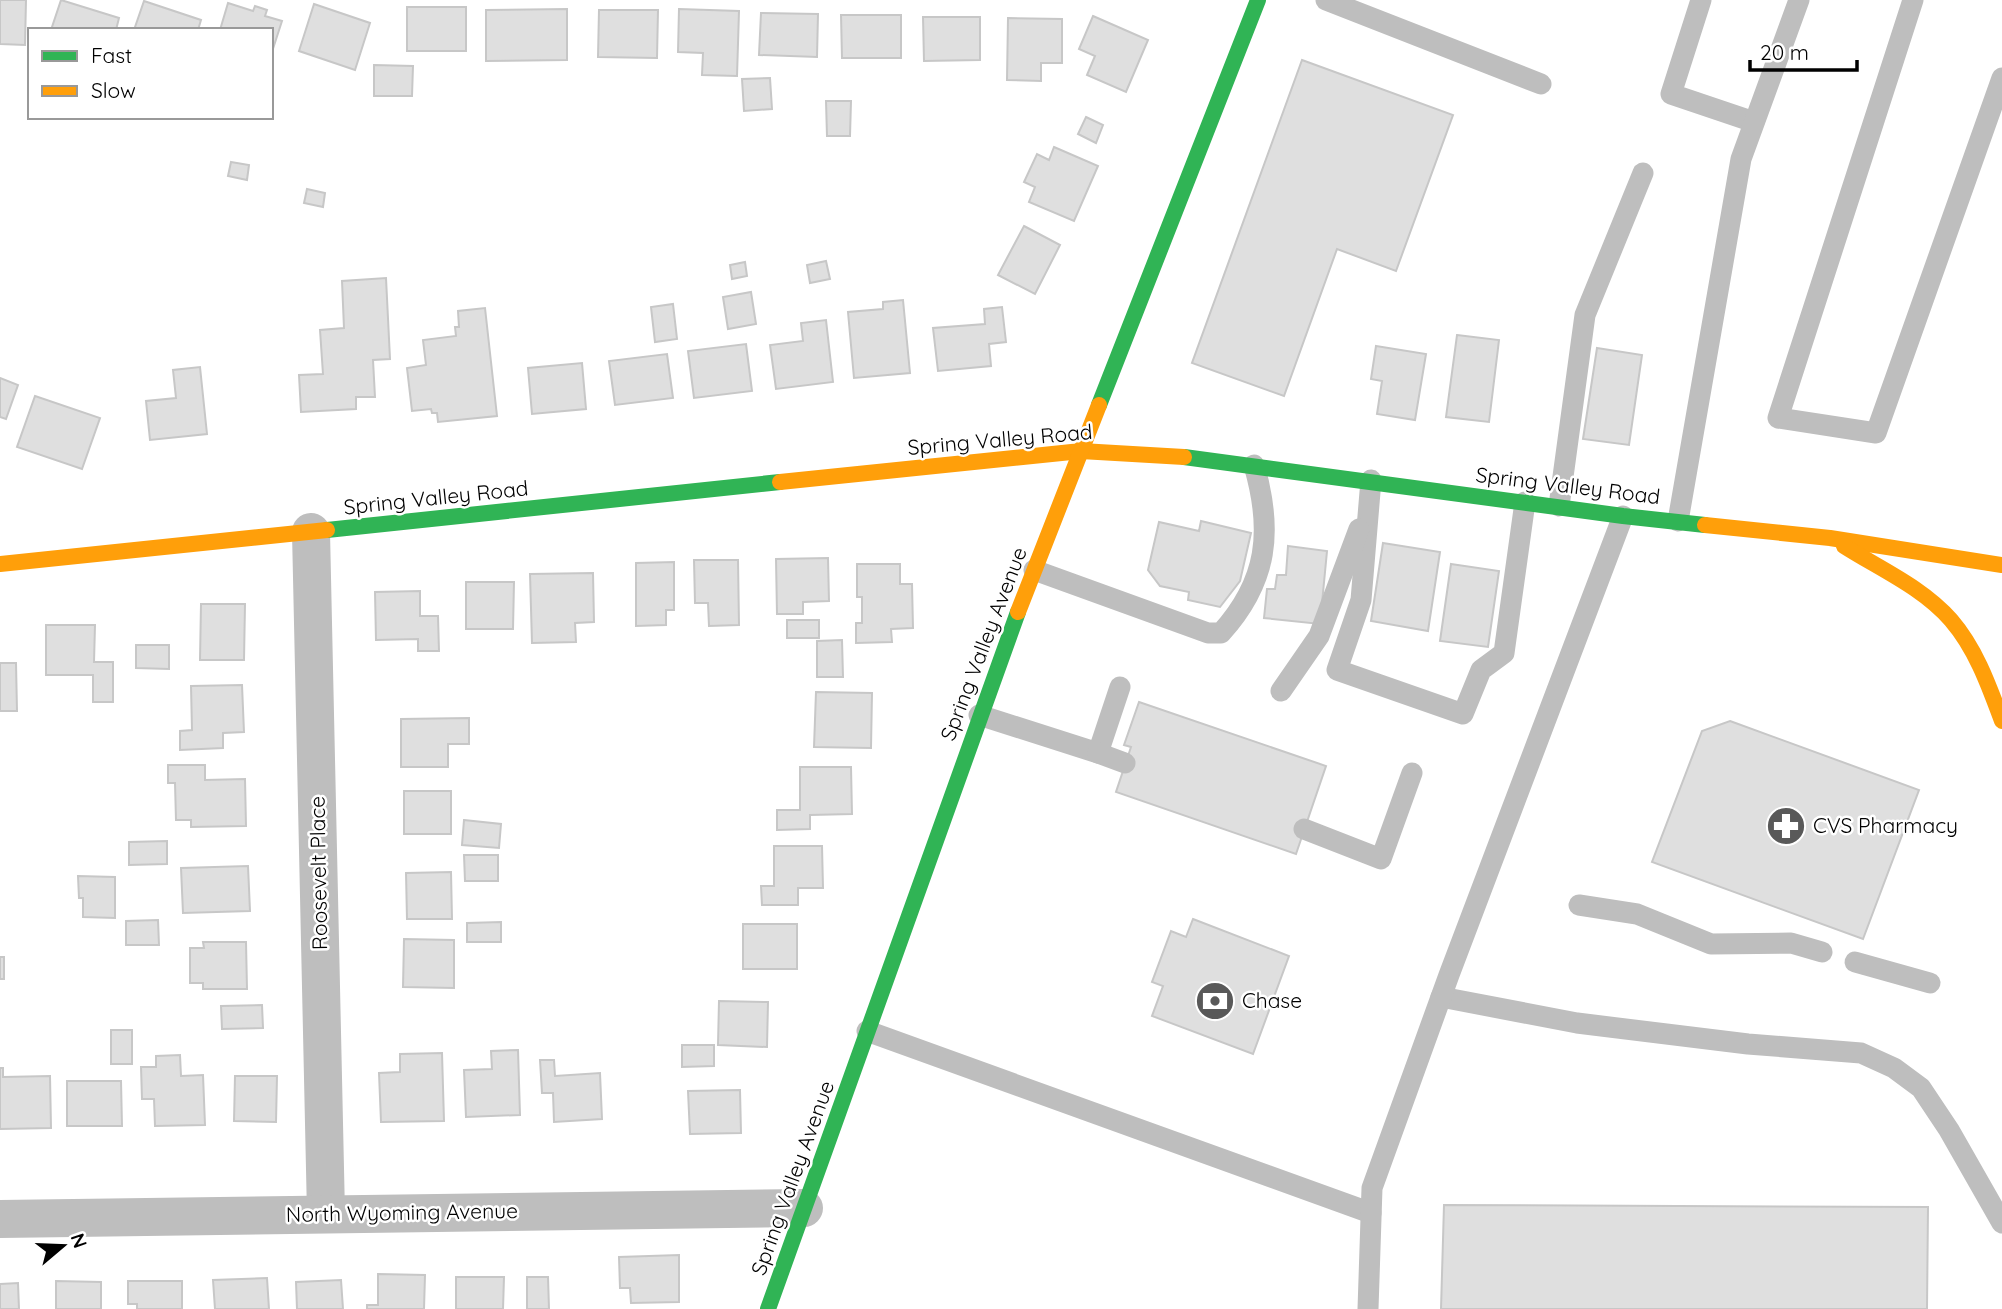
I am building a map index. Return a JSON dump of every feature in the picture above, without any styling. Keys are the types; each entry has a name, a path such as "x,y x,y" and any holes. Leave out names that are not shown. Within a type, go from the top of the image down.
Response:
{"street":[{"name":"Spring Valley Avenue","path":"768,1309 979,715 1258,0"},
{"name":"Spring Valley Road","path":"0,564 1081,451 1155,454 1254,465 1623,516 1830,538 2002,565"},
{"name":"Roosevelt Place","path":"311,532 326,1214"},
{"path":"1830,538 1920,593 1948,618 1970,646 2002,721"},
{"name":"North Wyoming Avenue","path":"0,1219 804,1208"}],"lane":[{"path":"1326,0 1541,84"},
{"path":"1701,0 1671,94 1754,122"},
{"path":"1678,521 1741,159 1799,0"},
{"path":"1913,0 1778,418 1876,433 2002,78"},
{"path":"1559,506 1586,315 1643,173"},
{"path":"1034,570 1208,634 1221,633 1244,605 1253,588 1262,555 1263,497 1254,465"},
{"path":"1371,480 1361,600 1337,670 1462,715 1481,670 1504,653 1525,502"},
{"path":"1281,691 1318,636 1367,511"},
{"path":"1368,1309 1372,1188 1441,997 1623,516"},
{"path":"1098,753 1120,687"},
{"path":"979,715 1125,763"},
{"path":"1304,829 1381,859 1412,773"},
{"path":"1579,905 1637,914 1712,944 1791,943 1822,952"},
{"path":"1855,962 1930,982"},
{"path":"1441,997 1577,1023 1748,1044 1861,1053 1894,1068 1921,1088 1949,1130 2002,1223"},
{"path":"867,1031 1371,1213"}],"building":[{"path":"0,0 26,0 25,45 0,44"},
{"path":"61,0 119,18 116,28 52,28"},
{"path":"144,1 201,20 199,28 135,28"},
{"path":"228,3 253,11 255,6 267,10 265,16 282,21 273,49 273,28 221,28"},
{"path":"314,4 370,23 355,70 299,51"},
{"path":"407,7 466,7 466,51 407,51"},
{"path":"567,9 567,60 486,61 486,10"},
{"path":"679,9 739,11 737,76 702,75 703,53 678,52"},
{"path":"599,10 658,10 657,58 598,57"},
{"path":"761,13 818,14 817,57 759,55"},
{"path":"841,15 901,15 901,58 842,58"},
{"path":"1093,16 1148,40 1126,92 1087,75 1095,56 1079,49"},
{"path":"923,17 980,17 980,60 924,61"},
{"path":"1008,18 1062,19 1062,63 1041,63 1041,81 1007,80"},
{"path":"1302,60 1453,115 1396,271 1337,249 1284,396 1192,363"},
{"path":"374,65 413,66 412,96 374,96"},
{"path":"770,78 772,109 744,111 742,79"},
{"path":"826,101 851,101 850,136 827,136"},
{"path":"1086,117 1103,125 1096,143 1078,134"},
{"path":"1054,147 1098,166 1074,221 1029,202 1035,187 1024,182 1037,154 1049,160"},
{"path":"231,162 249,165 247,180 228,176"},
{"path":"307,189 325,193 323,207 304,203"},
{"path":"1024,226 1060,245 1035,294 998,275"},
{"path":"826,261 830,279 810,283 807,265"},
{"path":"745,262 747,276 732,279 730,265"},
{"path":"386,278 390,359 373,360 375,397 356,397 356,409 301,412 299,375 323,374 320,330 344,328 342,281"},
{"path":"751,292 756,324 728,329 723,297"},
{"path":"903,300 910,373 854,378 848,312 883,309 883,302"},
{"path":"673,304 677,339 655,342 651,307"},
{"path":"1002,307 1006,342 989,344 991,366 938,371 933,328 985,324 984,309"},
{"path":"485,308 497,416 438,422 437,413 432,413 431,409 412,411 407,368 426,365 423,340 456,336 455,327 459,327 458,311"},
{"path":"826,320 833,382 776,389 770,345 803,341 801,323"},
{"path":"1457,335 1499,340 1489,422 1446,417"},
{"path":"746,344 752,391 694,398 688,351"},
{"path":"1376,346 1426,354 1415,420 1377,414 1382,381 1371,379"},
{"path":"1597,348 1642,355 1629,445 1583,439"},
{"path":"667,354 673,398 615,405 609,361"},
{"path":"582,363 586,409 532,414 528,368"},
{"path":"200,367 207,434 150,440 146,401 176,398 173,370"},
{"path":"0,378 18,385 6,419 0,417"},
{"path":"35,396 100,418 82,469 17,447"},
{"path":"1201,521 1251,533 1240,581 1220,607 1188,600 1189,592 1160,586 1148,570 1159,522 1199,531"},
{"path":"1383,543 1440,552 1428,631 1371,621"},
{"path":"1288,546 1327,551 1320,624 1264,618 1267,589 1275,589 1277,575 1286,575"},
{"path":"828,558 829,601 803,602 803,614 777,614 776,559"},
{"path":"694,560 738,560 739,625 709,626 708,603 695,603"},
{"path":"674,562 674,610 666,610 666,625 636,626 636,563"},
{"path":"857,564 900,564 900,584 912,584 913,628 891,629 892,642 856,643 856,623 862,623 862,597 857,597"},
{"path":"1451,564 1499,571 1488,647 1440,641"},
{"path":"593,573 594,622 575,623 576,642 532,643 530,574"},
{"path":"466,582 514,582 513,629 466,629"},
{"path":"420,591 420,616 438,616 439,651 418,651 418,639 376,640 375,592"},
{"path":"201,604 245,604 244,660 200,660"},
{"path":"787,620 819,620 819,638 787,638"},
{"path":"46,625 95,625 94,662 113,662 113,702 93,702 93,675 46,675"},
{"path":"842,640 843,677 817,677 817,641"},
{"path":"136,645 169,645 169,669 136,668"},
{"path":"0,663 16,663 17,711 0,711"},
{"path":"242,685 244,732 223,733 223,748 180,750 180,731 192,730 191,686"},
{"path":"816,692 872,693 871,748 814,747"},
{"path":"1139,702 1326,766 1296,854 1116,792 1131,747 1124,745"},
{"path":"469,718 469,744 448,744 448,767 401,767 401,719"},
{"name":"CVS Pharmacy","path":"1730,721 1919,790 1863,939 1652,862 1702,731"},
{"path":"168,765 205,765 205,780 245,779 246,826 191,827 191,820 176,820 175,783 168,783"},
{"path":"800,767 851,767 852,814 810,815 810,829 777,830 777,810 800,810"},
{"path":"404,791 451,791 451,834 404,834"},
{"path":"464,820 501,824 499,848 462,845"},
{"path":"167,841 167,864 129,865 129,842"},
{"path":"774,846 822,846 823,888 798,888 798,905 762,905 761,886 774,886"},
{"path":"464,855 498,855 498,881 465,881"},
{"path":"248,866 250,911 183,913 181,868"},
{"path":"451,872 452,919 407,919 406,873"},
{"path":"78,876 115,877 115,918 83,917 83,898 79,898"},
{"name":"Chase","path":"1193,919 1289,956 1253,1054 1152,1016 1163,986 1152,982 1171,931 1186,937"},
{"path":"158,920 159,945 126,945 126,921"},
{"path":"501,922 501,942 467,942 467,923"},
{"path":"743,924 797,924 797,969 743,969"},
{"path":"404,939 454,940 454,988 403,987"},
{"path":"203,942 246,942 247,989 203,989 203,983 190,983 190,948 204,948"},
{"path":"0,957 4,957 4,979 0,979"},
{"path":"719,1001 768,1002 767,1047 718,1045"},
{"path":"262,1005 263,1028 222,1029 221,1006"},
{"path":"111,1030 132,1030 132,1064 111,1064"},
{"path":"682,1045 714,1045 714,1066 682,1067"},
{"path":"518,1050 520,1115 466,1117 464,1070 492,1069 491,1051"},
{"path":"442,1053 444,1121 381,1122 379,1073 400,1072 400,1054"},
{"path":"180,1055 181,1076 203,1075 205,1125 155,1126 154,1099 142,1099 141,1067 156,1067 156,1056"},
{"path":"540,1060 554,1060 555,1076 600,1073 602,1119 554,1122 553,1093 542,1093"},
{"path":"0,1068 3,1068 3,1077 50,1076 51,1128 0,1129"},
{"path":"235,1076 277,1076 276,1122 234,1121"},
{"path":"67,1081 121,1081 122,1126 67,1126"},
{"path":"740,1090 741,1133 690,1134 688,1091"},
{"path":"1444,1205 1928,1207 1927,1309 1441,1309"},
{"path":"679,1255 679,1302 631,1303 630,1288 620,1288 619,1257"},
{"path":"378,1274 425,1275 424,1309 367,1309 367,1305 378,1305"},
{"path":"456,1277 504,1277 503,1309 456,1309"},
{"path":"527,1277 548,1277 549,1309 527,1309"},
{"path":"267,1278 269,1309 215,1309 213,1280"},
{"path":"341,1280 343,1309 297,1309 296,1282"},
{"path":"56,1281 101,1282 101,1309 56,1309"},
{"path":"128,1281 182,1281 182,1309 137,1309 137,1304 128,1304"},
{"path":"18,1283 19,1309 0,1309 0,1284"}],"traffic: fast":[{"path":"1099,405 1258,0"},
{"path":"1184,457 1705,525"},
{"path":"327,530 780,482"},
{"path":"768,1309 1018,612"}],"traffic: slow":[{"path":"1018,612 1099,405"},
{"path":"780,482 1081,451 1184,457"},
{"path":"1705,525 1830,538 2002,565"},
{"path":"0,564 327,530"},
{"path":"1844,546 1914,588 1951,620 1975,655 2002,721"}],"place":[{"name":"CVS Pharmacy","path":"1786,826"},
{"name":"Chase","path":"1215,1001"}]}
